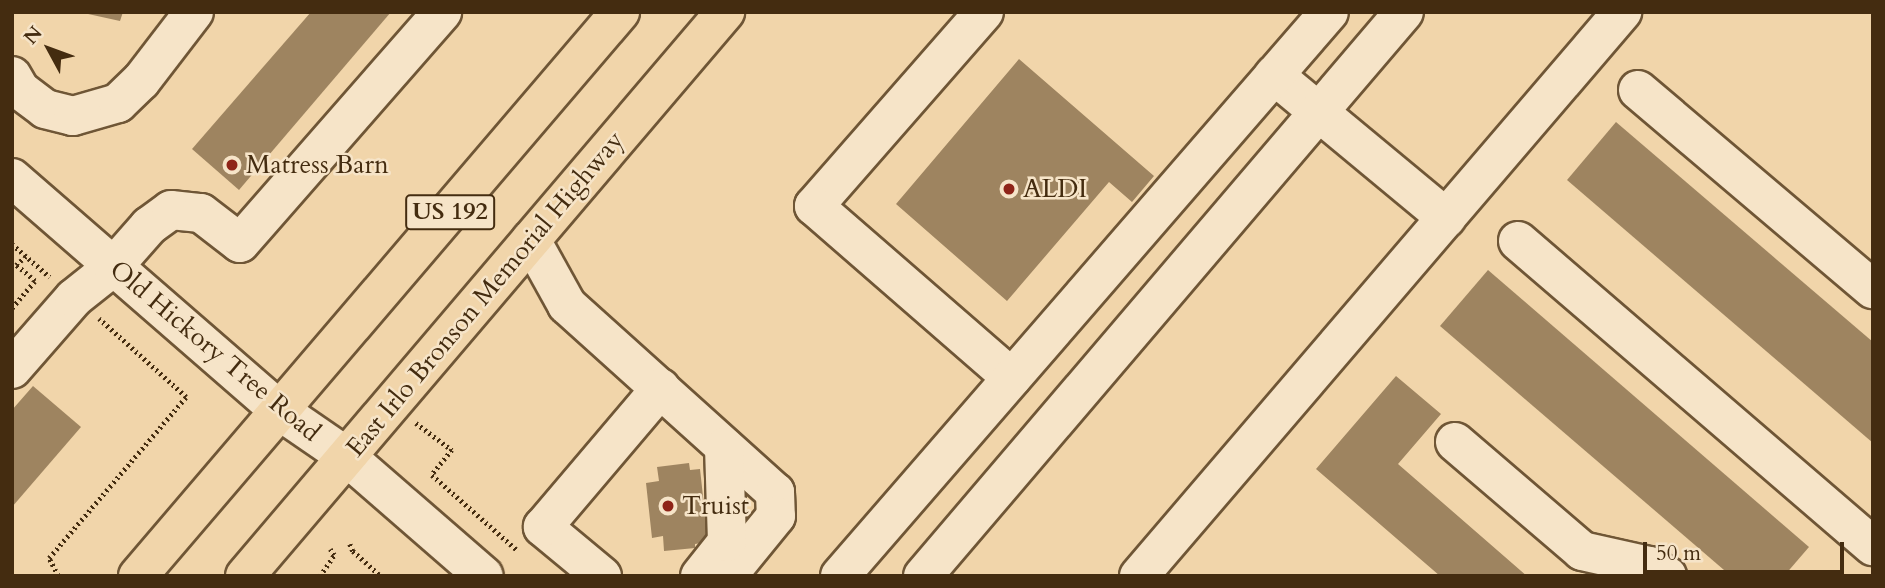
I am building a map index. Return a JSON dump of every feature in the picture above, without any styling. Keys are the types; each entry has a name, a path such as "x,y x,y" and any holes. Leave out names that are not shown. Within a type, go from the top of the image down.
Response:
{"highway":[{"name":"US 192","path":"138,576 620,12"},
{"name":"East Irlo Bronson Memorial Highway","path":"245,576 725,12"}],"street":[{"path":"12,76 20,90 44,109 74,116 100,110 118,103 141,81 194,12"},
{"path":"20,346 113,267 149,226 171,210 201,213 240,243 442,12"},
{"path":"984,12 814,206 1012,378"},
{"path":"855,571 1012,378 1329,12"},
{"path":"923,576 1404,12"},
{"path":"1139,576 1622,12"},
{"path":"1274,75 1446,218"},
{"path":"1638,90 1873,289"},
{"name":"Old Hickory Tree Road","path":"12,178 280,411 347,457 484,576"},
{"path":"531,240 567,305 775,492 776,516 727,576"},
{"path":"1518,241 1873,546"},
{"path":"602,576 543,527 661,388"},
{"path":"1455,442 1581,551 1649,566 1667,576"},
{"path":"700,576 727,542 724,447"}],"path":[{"path":"12,244 186,397 49,558 58,576"},
{"path":"12,307 35,281 16,265 26,256"},
{"path":"415,422 452,450 432,475 527,558"},
{"path":"350,544 353,551 381,576"},
{"path":"320,576 334,555 330,549"}],"building":[{"path":"79,12 123,12 120,21"},
{"path":"311,12 391,12 239,190 192,149"},
{"path":"1019,59 1154,176 1132,202 1109,182 1007,301 896,204"},
{"path":"1616,122 1873,342 1873,443 1567,180"},
{"path":"1488,270 1809,547 1784,576 1731,576 1440,326"},
{"path":"1396,376 1441,414 1398,464 1527,576 1440,576 1316,469"},
{"path":"33,386 81,427 12,507 12,410"},
{"path":"689,463 690,470 700,469 708,542 695,544 695,548 664,551 663,536 652,538 646,483 659,481 657,467"}],"place":[{"name":"Matress Barn","path":"232,165"},
{"name":"ALDI","path":"1009,189"},
{"name":"Truist","path":"668,506"}]}
